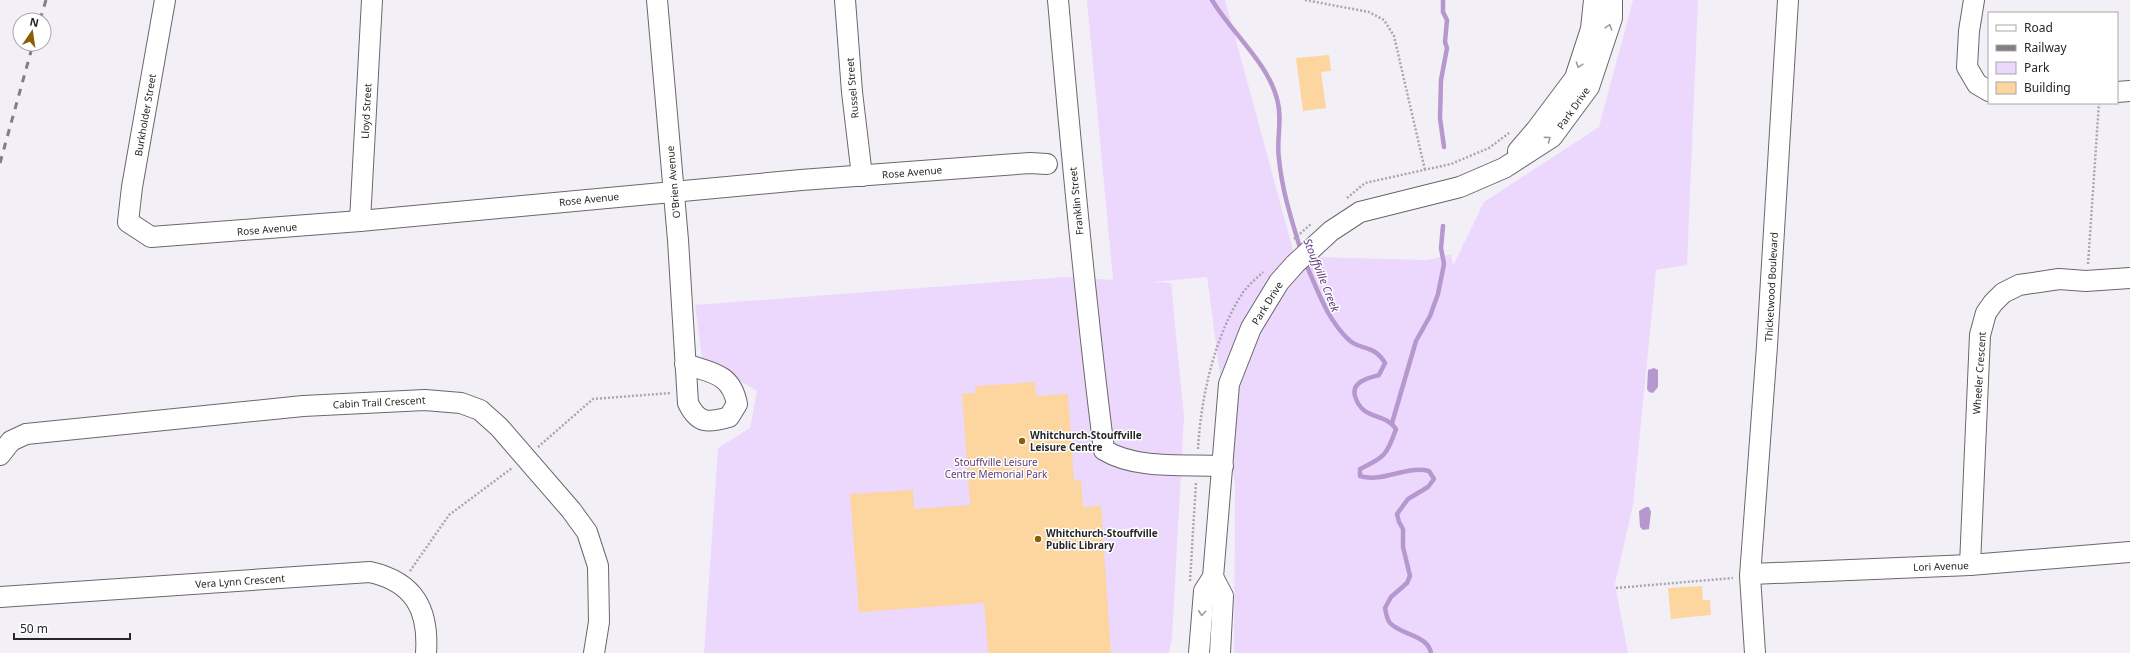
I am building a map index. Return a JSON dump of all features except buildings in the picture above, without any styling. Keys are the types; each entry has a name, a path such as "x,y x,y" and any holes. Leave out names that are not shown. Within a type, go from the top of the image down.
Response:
{"street":[{"name":"Burkholder Street","path":"135,228 128,222 129,208 165,0"},
{"name":"Lloyd Street","path":"360,221 372,0"},
{"name":"O'Brien Avenue","path":"657,0 674,191 686,364"},
{"name":"Russel Street","path":"846,0 852,92 862,176"},
{"name":"Franklin Street","path":"1058,0 1072,163 1097,402 1104,450 1116,457 1134,463 1223,466"},
{"name":"Park Drive","path":"1504,168 1536,130 1575,78 1591,29 1594,0"},
{"name":"Park Drive","path":"1199,653 1204,591 1213,577 1229,384 1251,328 1279,282 1295,264 1323,226 1360,212 1460,187 1504,168 1552,137 1589,87 1612,18 1612,0"},
{"name":"Thicketwood Boulevard","path":"1755,653 1750,575 1771,289 1788,0"},
{"path":"1974,0 1969,31 1967,67 1977,84 1988,90"},
{"path":"2118,92 2130,91"},
{"name":"Rose Avenue","path":"135,228 150,237 360,221 674,191 1030,163 1047,164"},
{"name":"Wheeler Crescent","path":"1970,564 1980,335 1986,313 2003,293 2019,285 2059,279 2086,281 2130,278"},
{"name":"Cabin Trail Crescent","path":"0,455 11,441 26,434 303,406 425,400 461,402 480,410 499,427 571,510 587,532 598,566 599,622 594,653"},
{"name":"Lori Avenue","path":"1750,575 1970,564 2130,552"},
{"name":"Vera Lynn Crescent","path":"0,597 370,572 388,576 403,585 412,595 422,610 427,638 426,653"},
{"path":"1213,577 1223,596 1220,653"}],"path":[{"path":"1305,0 1369,12 1384,20 1394,36 1425,170"},
{"path":"2086,281 2099,104"},
{"path":"1342,202 1365,183 1451,164 1489,148 1514,129"},
{"path":"1289,245 1303,229 1323,226"},
{"path":"1616,588 1750,575"}],"green space":[{"name":"Stouffville Leisure Centre Memorial Park","path":"1087,0 1225,0 1299,272 1302,272 1312,257 1428,260 1451,254 1453,266 1484,202 1599,127 1633,0 1698,0 1687,265 1656,270 1633,505 1615,584 1628,653 1234,653 1235,486 1207,277 1152,282 1171,283 1184,417 1172,639 1169,653 704,653 718,448 750,428 757,391 702,358 695,305 1065,277 1113,280"}],"shaded area":[{"path":"1654,368 1658,370 1658,387 1653,393 1649,392 1647,389 1648,370"},
{"path":"1649,507 1651,512 1649,529 1643,530 1640,527 1639,511"}],"waterway":[{"name":"Stouffville Creek","path":"1212,0 1266,73 1277,99 1279,106 1278,152 1280,171 1301,251"},
{"path":"1443,0 1443,12 1447,20 1445,42 1447,48 1441,80 1440,118 1444,147"},
{"path":"1392,423 1416,341 1430,316 1438,294 1444,264 1441,248 1443,226"},
{"name":"Stouffville Creek","path":"1305,262 1328,312 1340,331 1352,343 1376,352 1385,363 1379,375 1361,381 1354,391 1358,404 1363,409 1368,413 1386,420 1396,429 1390,445 1384,454 1380,458 1360,469 1360,476 1369,478 1412,470 1420,470 1429,471 1434,479 1428,487 1408,499 1397,514 1403,529 1403,547 1410,576 1407,583 1391,597 1385,608 1387,618 1390,623 1425,642 1431,653"}],"railway":[{"path":"42,12 46,0"},
{"path":"0,163 31,52"}],"place":[{"name":"Whitchurch-Stouffville Leisure Centre","path":"1022,441"},
{"name":"Whitchurch-Stouffville Public Library","path":"1038,539"}]}
